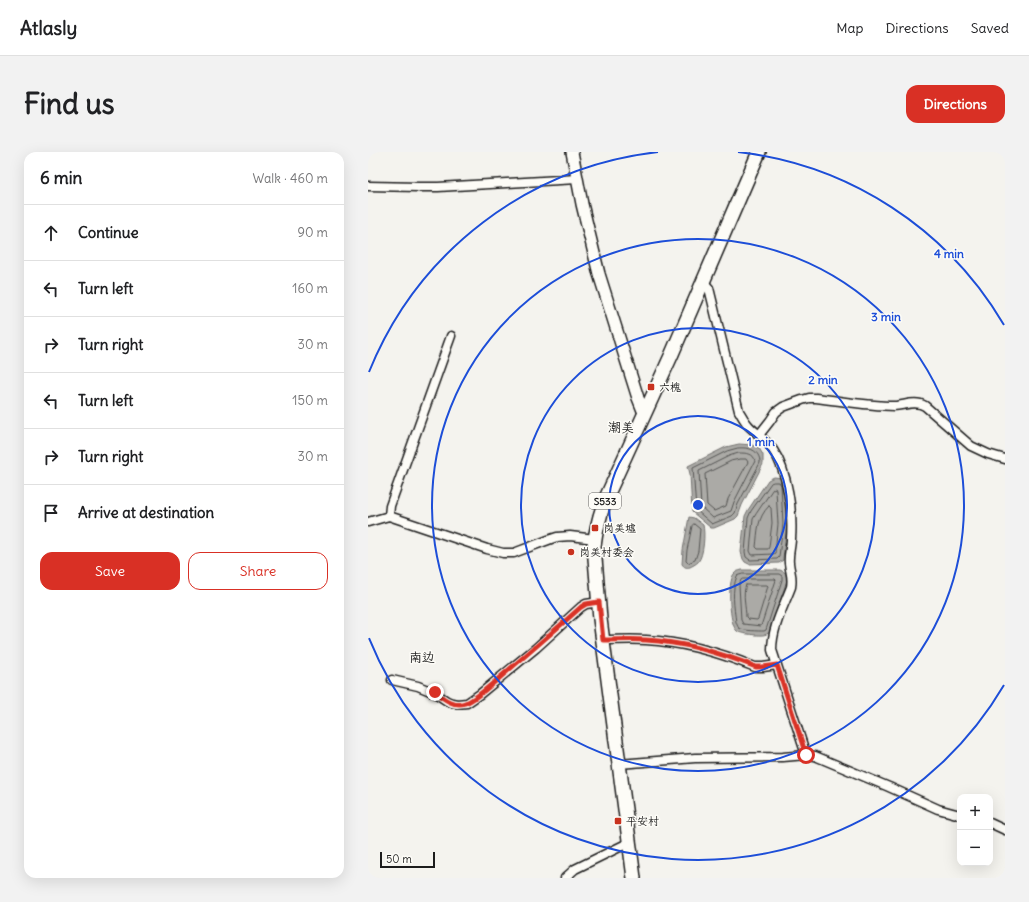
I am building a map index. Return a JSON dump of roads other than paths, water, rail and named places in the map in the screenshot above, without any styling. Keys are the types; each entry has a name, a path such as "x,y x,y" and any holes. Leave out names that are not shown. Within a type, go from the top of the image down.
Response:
{"main road":[{"name":"S533","path":"634,878 599,602 594,546 597,526 606,498 671,356 759,152"}],"street":[{"path":"572,152 582,204 599,274 644,413"},
{"path":"368,186 438,187 577,179"},
{"path":"703,281 709,288 739,411 747,424 768,443 773,450 779,460 788,489 791,505 792,537 789,563 792,574 792,582 774,630 772,650 806,755"},
{"path":"389,516 390,506 451,336"},
{"path":"759,435 776,412 784,407 809,398 878,406 897,406 918,403 925,406 971,446 988,454 1005,459"},
{"path":"368,522 389,516 503,553 519,551 557,537 576,536 595,539"},
{"path":"392,680 418,686 435,692 452,703 467,703 536,648 581,607 586,604 599,602"},
{"path":"603,640 646,640 679,644 712,652 756,667 777,665"},
{"path":"619,764 695,758 815,756 938,808 957,814"},
{"path":"993,824 1005,830"},
{"path":"565,878 574,869 630,842"}],"water":[{"path":"739,444 752,445 759,448 763,455 763,464 738,516 735,519 711,528 692,512 690,474 688,466 726,447"},
{"path":"774,477 782,478 785,484 787,524 783,560 779,563 749,564 743,559 741,552 745,516 768,480"},
{"path":"689,517 694,518 703,525 703,549 698,562 690,567 684,567 682,564 683,550"},
{"path":"742,570 780,570 786,573 787,580 770,632 766,634 755,635 743,633 737,631 734,627 730,603 730,585 734,574"}],"place":[{"name":"六槐","path":"651,387"},
{"name":"岗美墟","path":"595,528"},
{"name":"岗美村委会","path":"571,552"},
{"name":"平安村","path":"618,821"}],"district":[{"name":"潮美","path":"621,427"},
{"name":"南边","path":"422,657"}]}
